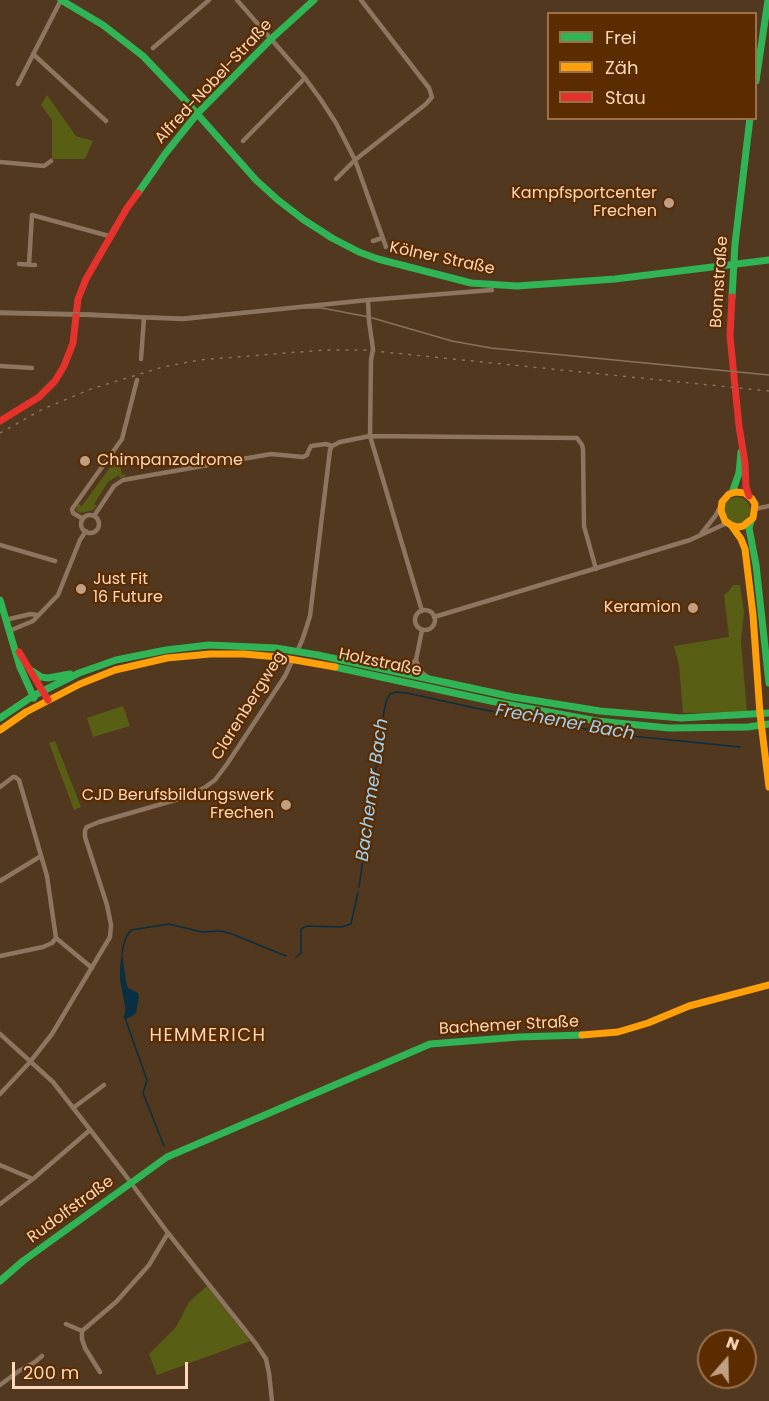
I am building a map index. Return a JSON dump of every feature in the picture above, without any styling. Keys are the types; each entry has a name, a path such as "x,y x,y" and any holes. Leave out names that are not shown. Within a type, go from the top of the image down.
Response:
{"main road":[{"name":"Kölner Straße","path":"61,0 102,25 143,56 255,180 286,207 332,238 359,252 387,262 471,283 517,286 615,279 769,260"},
{"name":"Alfred-Nobel-Straße","path":"0,422 39,397 55,381 69,354 80,290 110,236 146,179 172,144 197,114 271,39 314,0"},
{"path":"757,74 768,0"},
{"name":"Bonnstraße","path":"749,496 746,487 746,464 742,447 730,336 734,264 750,120"},
{"name":"Bonnstraße","path":"732,493 739,473 742,447"},
{"path":"769,681 756,565 749,528 755,509 749,496 741,492 732,493 725,498 721,506 722,516 741,539 745,549 760,714 765,725 769,788"},
{"path":"729,524 738,527 751,521"},
{"path":"0,600 20,668 38,706"},
{"path":"14,645 48,700"},
{"name":"Holzstraße","path":"0,718 33,696 79,673 116,660 166,650 209,645 276,648 318,655 513,697 600,711 681,718 769,713"},
{"name":"Holzstraße","path":"0,730 48,700 115,669 166,658 210,654 278,657 326,665 500,703 597,721 669,728 765,725"},
{"name":"Holzstraße","path":"30,670 41,677 48,678 79,673"},
{"name":"Bachemer Straße","path":"131,1183 168,1157 430,1044 618,1032 648,1023 689,1006 769,985"},
{"name":"Rudolfstraße","path":"0,1281 131,1183"}],"street":[{"path":"18,84 61,0"},
{"path":"153,48 209,0"},
{"path":"237,0 305,78 336,123 355,160 386,247"},
{"path":"336,179 355,160 432,97 429,88 361,0"},
{"path":"33,54 106,121"},
{"path":"243,141 305,78"},
{"path":"0,162 44,166 51,161"},
{"path":"29,264 32,215 110,236"},
{"path":"373,241 382,238"},
{"path":"19,264 36,265"},
{"name":"Kölner Straße","path":"0,313 183,319 492,290"},
{"path":"368,300 373,349 370,436 422,611"},
{"path":"141,359 144,318"},
{"path":"0,366 32,368"},
{"path":"83,519 73,513 72,509 122,439 137,380"},
{"path":"94,516 114,486 123,480 271,454 303,457 307,455 311,446 326,444 332,447 340,442 370,436 577,438 583,449 584,526 596,569"},
{"name":"Clarenbergweg","path":"0,1094 30,1062 60,1022 110,937 111,925 102,886 86,837 87,827 186,797 215,780 285,676 303,638 310,616 332,447"},
{"path":"699,536 721,506"},
{"path":"755,509 769,506"},
{"path":"89,515 94,516 98,521 98,528 94,531 86,531 82,527 83,519 89,515"},
{"path":"434,617 690,540 729,524"},
{"path":"9,631 33,621 58,595 80,540 86,531"},
{"path":"0,544 55,561"},
{"path":"422,611 428,611 434,617 432,626 427,630 418,627 415,621 417,614 422,611"},
{"path":"6,620 31,614 37,615"},
{"path":"422,630 416,660 421,672 430,679"},
{"path":"396,672 406,669 416,660"},
{"path":"0,787 15,777 19,780 47,876 56,938 92,968"},
{"path":"0,881 41,856"},
{"path":"0,956 43,947 52,943 56,938"},
{"path":"0,1034 53,1082 262,1353 268,1366 272,1401"},
{"path":"73,1108 104,1085"},
{"path":"0,1204 90,1130"},
{"path":"0,1165 33,1179"},
{"path":"100,1372 85,1348 82,1331 116,1302 149,1265 168,1233"},
{"path":"66,1324 82,1331"},
{"path":"0,1385 42,1356"}],"green space":[{"path":"47,95 76,136 93,141 85,159 52,159 52,120 41,105"},
{"path":"117,458 123,462 120,465 122,475 126,476 120,478 119,475 108,482 94,504 97,506 93,510 81,513 77,511 78,504 82,506"},
{"path":"737,497 747,500 750,510 747,520 737,523 727,520 724,510 727,500"},
{"path":"733,585 740,585 744,612 741,642 747,712 683,713 679,665 674,646 729,637 724,595"},
{"path":"123,706 130,726 93,737 87,718"},
{"path":"55,741 81,807 74,810 49,743"},
{"path":"207,1286 250,1341 157,1375 149,1354 176,1327 189,1302"}],"water":[{"path":"122,952 128,988 138,993 139,997 136,1013 125,1019 120,980"}],"waterway":[{"name":"Frechener Bach","path":"359,887 384,711 390,694 407,693 612,734 740,747"},
{"name":"Bachemer Bach","path":"296,957 301,953 301,929 307,926 341,927 351,924 358,892"},
{"name":"Bachemer Bach","path":"122,954 126,937 131,930 169,924 202,932 221,931 232,934 286,956"},
{"name":"Bachemer Bach","path":"125,1018 147,1080 143,1093 164,1146"}],"tram line":[{"path":"0,311 183,317 283,308 322,308 369,317 452,341 491,348 769,375"}],"railway":[{"path":"0,433 43,409 91,389 163,367 199,360 324,350 364,350 769,391"}],"traffic: fast":[{"path":"61,0 103,25 143,56 256,180 278,200 332,238 378,259 471,283 517,286 615,279 769,260"},
{"path":"138,193 197,114 271,39 314,0"},
{"path":"757,74 768,0"},
{"path":"732,297 735,244 750,120"},
{"path":"732,493 739,473 741,452"},
{"path":"751,521 749,528 756,565 769,683"},
{"path":"0,600 20,667 34,698"},
{"path":"0,718 33,696 79,673 116,660 166,650 209,645 276,648 318,655 513,697 600,711 681,718 769,713"},
{"path":"335,667 500,703 597,721 669,728 748,727 769,724"},
{"path":"32,671 41,677 48,678 70,674"},
{"path":"0,1281 23,1261 167,1157 430,1044 582,1035"}],"traffic: slow":[{"path":"731,525 743,526 753,518 755,504 745,493 729,494 722,502 721,511 725,521 731,525 745,549 769,787"},
{"path":"0,730 26,712 80,684 115,670 167,658 244,654 278,657 335,667"},
{"path":"582,1035 618,1032 648,1023 689,1006 769,985"}],"traffic: jam":[{"path":"0,421 39,397 55,381 73,343 78,299 86,279 138,193"},
{"path":"732,297 730,336 746,487 749,496"},
{"path":"19,652 48,700"}],"place":[{"name":"Kampfsportcenter Frechen","path":"669,203"},
{"name":"Chimpanzodrome","path":"85,461"},
{"name":"Just Fit 16 Future","path":"81,589"},
{"name":"Keramion","path":"693,608"},
{"name":"CJD Berufsbildungswerk Frechen","path":"286,805"}],"district":[{"name":"HEMMERICH","path":"208,1036"}]}
